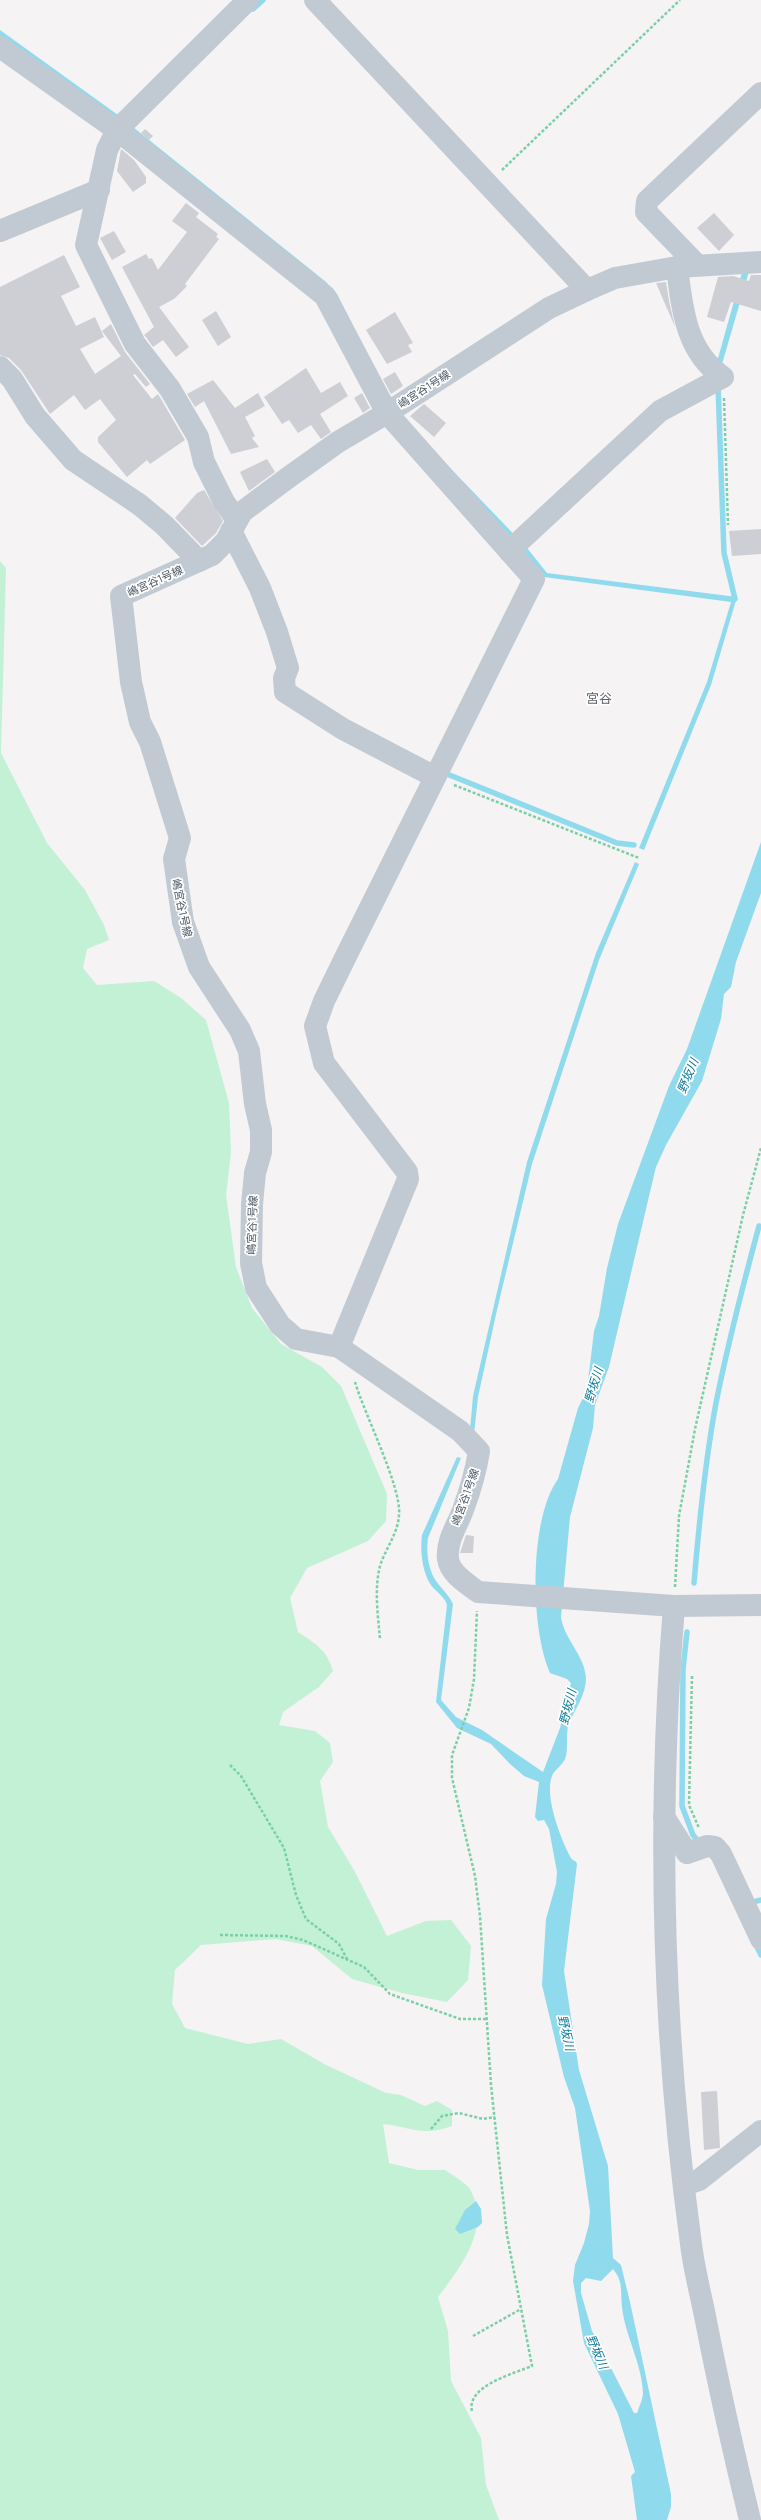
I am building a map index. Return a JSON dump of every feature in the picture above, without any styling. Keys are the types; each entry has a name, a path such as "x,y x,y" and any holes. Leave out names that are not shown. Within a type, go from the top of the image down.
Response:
{"street":[{"path":"248,0 117,130 107,150 86,245 135,344 170,389 198,437 204,462 224,502 277,632 288,668 284,678 285,692 343,730 435,778"},
{"path":"315,0 489,183 587,290"},
{"path":"0,47 117,130 325,296 387,413 534,579 324,1001 315,1026 324,1063 407,1172 408,1179 339,1347"},
{"path":"509,551 660,411 723,377 711,369 693,342 686,327 687,266 646,212 647,201 761,93"},
{"path":"0,231 99,190"},
{"name":"嶋宮谷1号線","path":"478,1592 459,1578 448,1560 450,1538 465,1503 477,1468 479,1451 460,1431 339,1347 296,1339 280,1325 256,1288 251,1263 252,1204 255,1173 261,1152 261,1130 255,1104 249,1050 240,1030 199,967 190,944 178,899 174,859 180,838 150,742 140,722 130,682 120,596 212,555 226,541 242,512 289,476 338,442 387,413 549,308 615,278 687,266 761,262"},
{"path":"0,367 12,379 35,416 73,460 140,505 164,525 199,561"},
{"path":"478,1592 674,1606 761,1605"},
{"path":"674,1606 668,1679 663,1883 672,2074 694,2261 721,2400 750,2520"},
{"path":"664,1817 686,1853 707,1846 715,1847 721,1854 761,1939"},
{"path":"684,2185 699,2180 761,2131"}],"path":[{"path":"489,183 680,0"},
{"path":"723,377 728,525"},
{"path":"435,778 639,858"},
{"path":"674,1606 679,1516 695,1429 743,1215 761,1148"},
{"path":"359,1360 355,1382 396,1492 400,1514 397,1528 380,1566 377,1587 380,1639"},
{"path":"472,2411 475,2394 482,2387 532,2366 507,2235 486,2019 480,1916 475,1876 452,1778 452,1755 469,1708 474,1679 478,1592"},
{"path":"692,1676 690,1805 700,1831 715,1847"},
{"path":"230,1765 241,1776 284,1848 296,1895 306,1919 339,1944 348,1959"},
{"path":"220,1935 286,1936 303,1940 364,1967 390,1994 460,2019 486,2019"},
{"path":"431,2129 442,2116 448,2114 459,2112 483,2119 495,2117"},
{"path":"473,2336 521,2309"}],"green space":[{"path":"0,561 6,568 1,753 47,843 85,890 104,925 109,940 87,949 83,968 97,985 154,981 181,998 206,1020 229,1103 231,1153 226,1195 236,1267 252,1308 281,1344 322,1367 341,1386 387,1494 386,1521 368,1541 307,1568 290,1598 298,1632 320,1648 328,1658 333,1671 319,1687 283,1712 279,1725 315,1731 330,1743 333,1762 320,1781 328,1827 354,1870 387,1936 426,1921 451,1920 471,1946 468,1980 447,2002 402,1993 352,1979 312,1946 276,1939 201,1945 175,1970 172,2004 185,2028 248,2044 281,2039 326,2065 386,2093 401,2095 425,2106 437,2101 452,2110 452,2126 442,2129 424,2131 383,2124 389,2163 418,2170 445,2170 469,2188 476,2205 477,2220 475,2234 470,2247 455,2274 438,2297 448,2331 451,2381 481,2438 486,2485 499,2520 0,2520"}],"water":[{"path":"0,30 118,115 326,282 337,294 388,394 406,422 527,548 547,573 737,597 711,685 644,850 639,848 707,682 731,602 544,577 401,423 333,297 0,36"},
{"path":"750,268 720,371 715,369 743,269"},
{"name":"野坂川","path":"761,842 761,893 736,962 731,987 724,994 721,1019 702,1081 666,1145 656,1167 609,1367 595,1405 593,1428 570,1517 561,1617 566,1633 582,1662 586,1678 586,1684 582,1696 569,1723 565,1759 553,1774 550,1785 552,1806 558,1829 571,1858 577,1864 564,1971 579,2070 608,2166 613,2258 621,2265 671,2494 671,2507 667,2520 637,2520 631,2476 635,2472 618,2414 584,2343 573,2281 575,2265 584,2243 589,2224 590,2211 575,2108 564,2077 542,1985 546,1919 556,1884 557,1872 549,1829 544,1820 538,1821 535,1817 539,1782 524,1776 491,1744 457,1728 436,1702 447,1605 444,1599 429,1582 422,1559 421,1541 422,1535 457,1457 461,1458 427,1543 428,1560 433,1576 453,1604 441,1700 456,1717 482,1730 543,1772 560,1728 571,1683 567,1679 550,1673 543,1653 536,1602 537,1546 542,1520 549,1497 558,1479 578,1408 587,1390 594,1331 599,1316 607,1268 618,1224 669,1086 687,1049","holes":["613,2269 619,2278 621,2287 622,2307 626,2328 637,2360 642,2382 643,2395 637,2413 634,2413 592,2331 581,2293 581,2283 586,2278 601,2281"]},
{"path":"635,862 639,864 599,960 532,1164 478,1397 474,1434 470,1430 473,1396 527,1162 596,953"},
{"path":"476,2201 481,2209 482,2223 478,2227 460,2234 455,2229 465,2210"}],"building":[{"path":"145,129 153,136 149,140 141,133"},
{"path":"121,149 134,160 146,177 146,183 133,192 117,171"},
{"path":"186,203 199,213 196,217 218,234 216,237 219,239 185,284 187,286 174,299 159,307 189,347 176,357 163,340 153,347 144,335 154,327 122,267 146,254 149,259 152,258 158,270 187,232 172,221"},
{"path":"714,213 734,235 719,251 697,228"},
{"path":"114,231 126,252 112,260 100,238"},
{"path":"64,255 80,287 61,296 76,326 95,317 104,337 80,349 95,374 121,356 102,331 111,324 125,352 150,384 146,387 135,374 133,375 152,399 158,394 185,440 150,464 147,460 127,477 98,442 98,437 116,420 100,399 85,410 74,395 50,414 21,370 9,358 0,355 0,287"},
{"path":"751,275 761,275 761,311 731,302 724,322 707,317 718,277 733,276 749,281"},
{"path":"666,282 669,301 675,327 656,283"},
{"path":"216,311 231,337 218,346 202,320"},
{"path":"395,312 413,343 408,345 412,352 387,364 366,330"},
{"path":"306,368 321,393 340,382 348,396 320,414 331,432 321,439 311,425 298,433 289,420 282,424 264,397"},
{"path":"395,372 403,386 391,394 383,379"},
{"path":"213,380 235,408 258,393 265,406 245,417 255,436 252,438 259,447 231,454 204,401 195,407 187,394"},
{"path":"362,393 370,408 363,413 354,398"},
{"path":"424,404 446,423 434,437 410,416"},
{"path":"267,459 275,472 249,491 240,472"},
{"path":"204,490 223,521 216,533 202,546 175,518 197,493"},
{"path":"761,529 761,554 732,556 729,531"},
{"path":"466,1535 474,1536 473,1553 460,1553"},
{"path":"717,2091 720,2148 704,2150 701,2092"}],"waterway":[{"path":"253,9 263,0"},
{"path":"718,385 724,553 735,599"},
{"path":"447,774 617,843 634,845"},
{"path":"694,1583 703,1493 716,1403 736,1314 759,1226"},
{"path":"687,1632 683,1669 682,1806 693,1835 700,1843"},
{"path":"750,1903 761,1900"},
{"path":"755,1943 761,1955"}],"district":[{"name":"宮谷","path":"599,698"}]}
